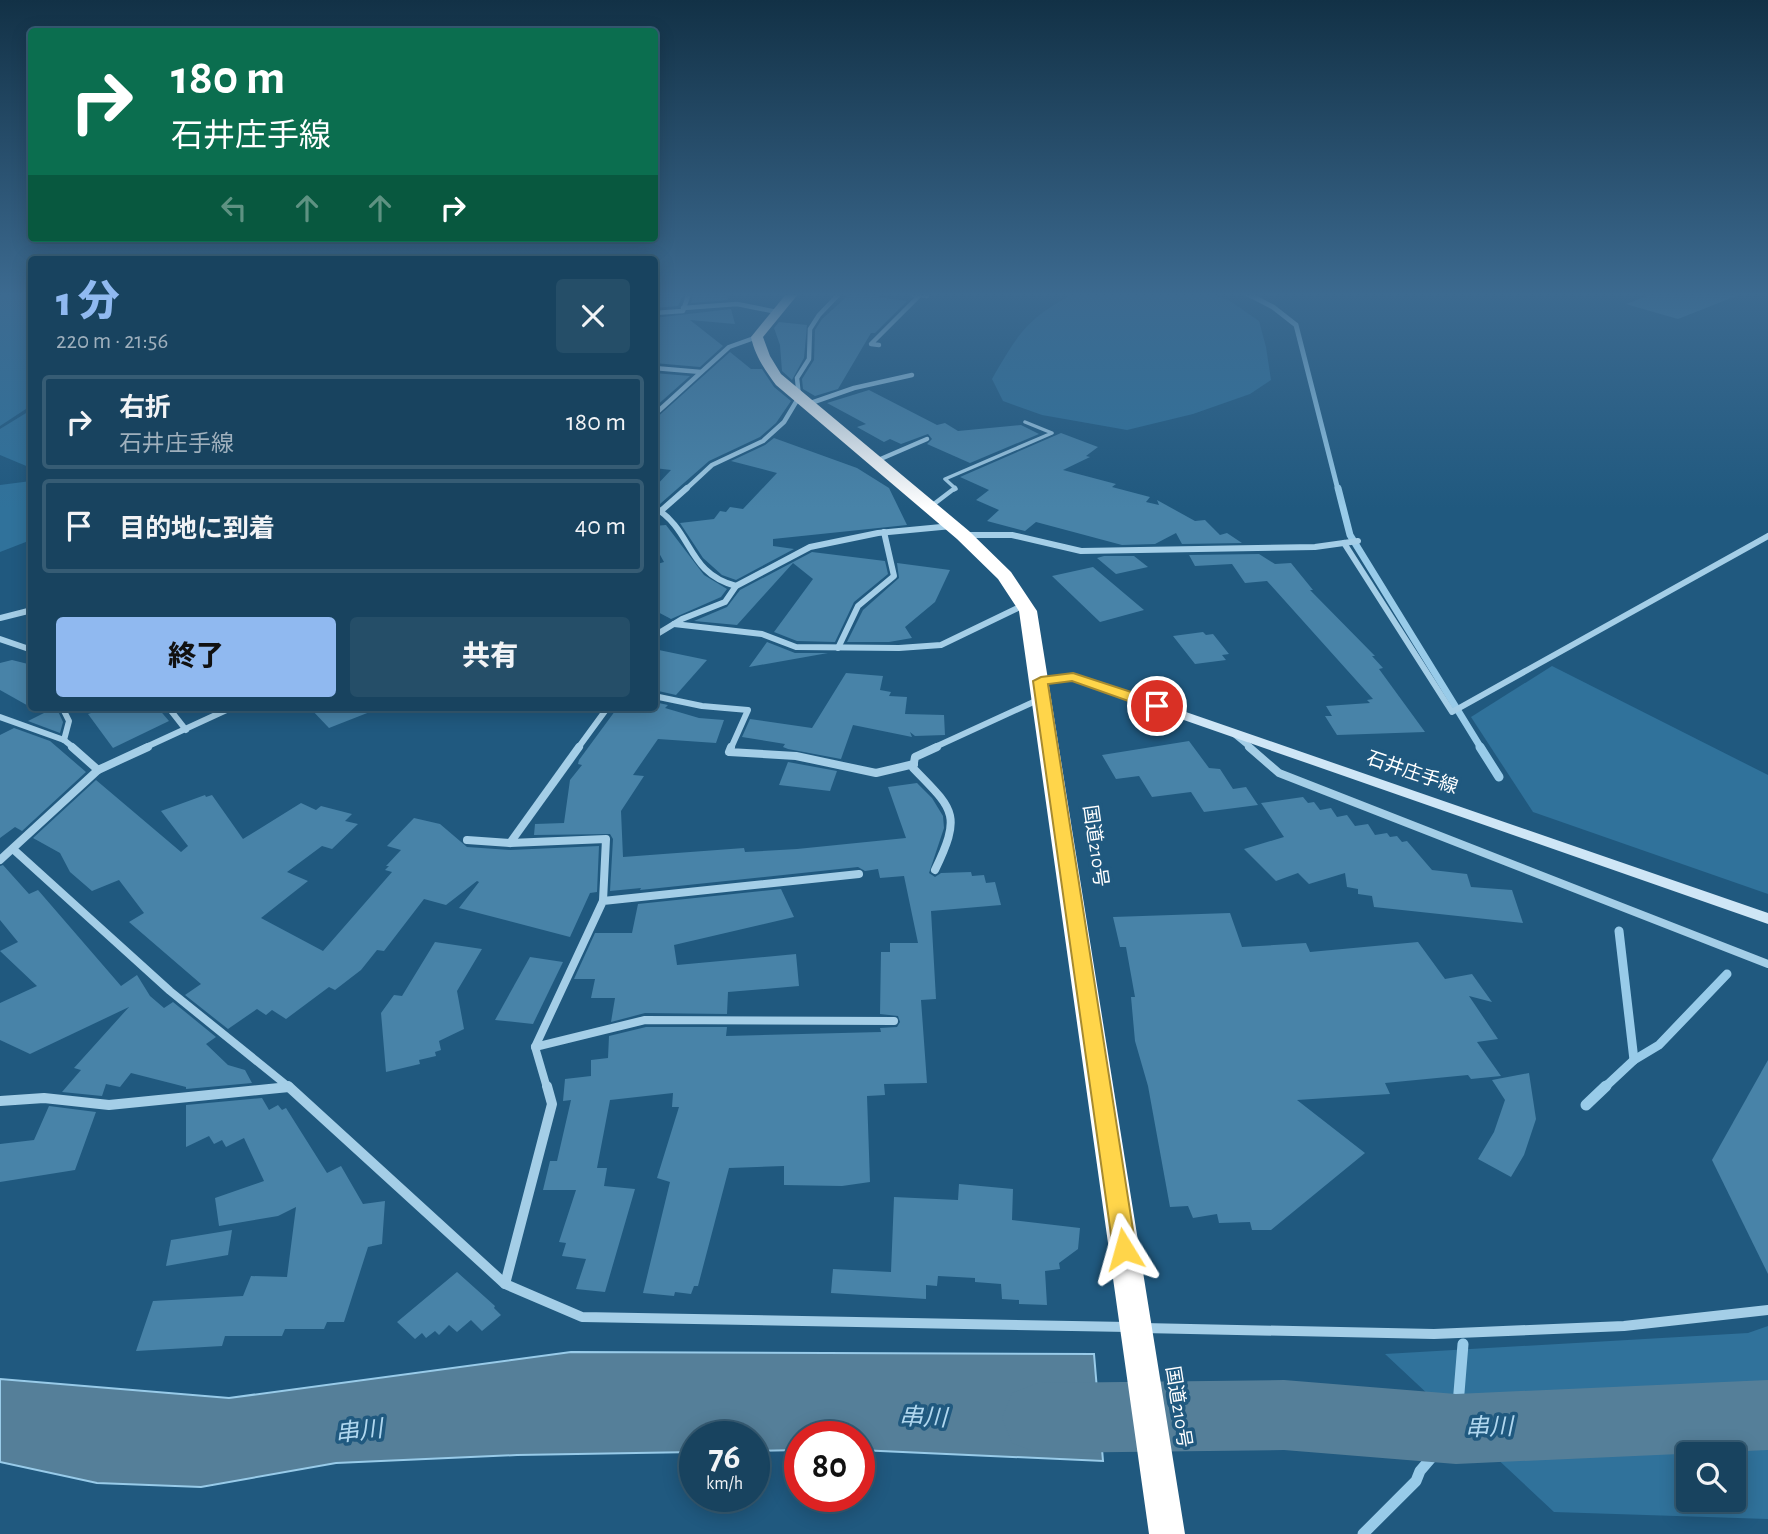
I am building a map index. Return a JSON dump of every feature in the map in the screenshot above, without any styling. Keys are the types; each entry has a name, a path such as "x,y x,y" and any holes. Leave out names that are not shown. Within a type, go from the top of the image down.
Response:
{"highway":[{"name":"国道210号","path":"767,365 781,382 958,531 1005,576 1028,611 1042,689 1166,1524"}],"main road":[{"name":"石井庄手線","path":"1042,689 1073,677 1768,919"}],"street":[{"path":"658,411 709,365"},
{"path":"803,400 797,378 805,365"},
{"path":"658,368 701,372"},
{"path":"658,512 712,465 763,441 803,400 912,376"},
{"path":"876,461 927,439"},
{"path":"658,508 674,519 705,573 721,584 736,586"},
{"path":"658,634 725,602 736,586 810,547 884,532 958,531 1012,535 1082,551 1315,547 1359,541"},
{"path":"838,648 850,614 867,594 894,576 884,532"},
{"path":"1344,543 1452,712 1768,536"},
{"path":"674,624 762,634 796,647 941,645 1025,605"},
{"path":"0,618 28,611"},
{"path":"0,639 28,649"},
{"path":"935,870 951,839 954,823 945,802 913,768 915,757 1042,689"},
{"path":"658,697 702,706 748,710 729,752 796,756 876,773 914,764"},
{"path":"64,711 69,721 64,740"},
{"path":"171,711 186,730"},
{"path":"0,860 98,770 225,711"},
{"path":"510,843 605,711"},
{"path":"0,717 64,740 98,770"},
{"path":"1231,731 1279,773 1768,964"},
{"path":"467,840 510,843 606,839 603,901 535,1047 552,1104 505,1284"},
{"path":"13,849 170,991 289,1087 505,1284 582,1317 1434,1334 1624,1326 1768,1310"},
{"path":"603,901 859,874"},
{"path":"535,1047 645,1020 894,1021"},
{"path":"0,1101 44,1098 109,1105 187,1100 289,1087"}],"lane":[{"path":"930,507 956,489 945,479 1052,433 1025,422"}],"shaded area":[{"path":"0,365 28,365 28,408 0,426"},
{"path":"1000,365 1269,365 1271,380 1250,394 1193,414 1127,430 1042,415 1003,401 992,379"},
{"path":"28,412 28,467 0,455 0,429"},
{"path":"28,481 28,541 0,552 0,485"},
{"path":"1552,666 1768,775 1768,894 1533,812 1471,717"},
{"path":"1768,1326 1768,1519 1554,1512 1385,1354 1748,1333"}],"water":[{"path":"571,1352 1094,1354 1103,1461 875,1451 875,1421 784,1421 784,1450 770,1451 770,1421 679,1421 679,1452 517,1455 336,1463 201,1487 97,1483 0,1462 0,1379 229,1398"}],"building":[{"path":"672,365 703,365 700,367"},
{"path":"716,365 746,365 751,369 762,369 774,387 791,401 776,423 760,437 709,461 660,504 658,484 671,470 658,468 658,416"},
{"path":"782,365 800,365 792,380 782,371"},
{"path":"811,365 852,365 838,389 815,396 803,389 802,379"},
{"path":"658,373 690,376 658,404"},
{"path":"869,390 937,425 945,423 958,431 1021,425 1039,434 970,463 927,444 932,439 928,434 901,444 890,439 884,442 857,427 866,424 827,403"},
{"path":"1061,433 1098,447 1086,456 1090,457 1063,470 1116,484 1112,487 1150,497 1146,502 1159,505 1157,500 1195,521 1205,520 1220,535 1227,533 1242,543 1182,544 1176,533 1155,544 1122,545 1036,522 1025,531 987,521 999,510 976,500 989,490 960,477"},
{"path":"774,438 857,468 889,488 907,525 773,539 773,546 794,549 736,580 722,575 703,558 680,523 714,519 720,511 726,512 730,507 743,509 777,473 731,461"},
{"path":"666,525 704,575 727,589 721,597 671,619 658,612 658,564 664,562 658,551 658,526"},
{"path":"812,552 885,561 888,574 854,602 835,642 797,641 774,632 813,579 793,563 737,625 694,621 727,607 740,590"},
{"path":"1259,554 1275,564 1291,563 1313,590 1310,590 1375,656 1372,656 1383,668 1379,669 1425,732 1337,735 1325,716 1332,716 1326,706 1370,703 1367,700 1373,699 1267,581 1245,583 1232,564 1195,566 1189,555"},
{"path":"1134,556 1148,567 1116,574 1097,558"},
{"path":"897,563 950,570 935,602 905,627 912,638 889,642 847,642 863,610 899,578"},
{"path":"1093,567 1144,610 1100,622 1052,576"},
{"path":"1203,632 1206,635 1213,634 1229,654 1222,655 1226,660 1195,664 1173,636"},
{"path":"767,642 795,653 828,653 749,667"},
{"path":"658,650 707,660 676,695 658,691"},
{"path":"12,660 28,664 28,706 0,690 0,663"},
{"path":"846,673 883,676 880,690 891,692 889,696 907,697 905,714 944,715 945,735 915,736 910,732 912,737 853,725 841,759 788,749 783,747 785,744 742,737 750,719 812,728"},
{"path":"658,703 668,705 665,708 699,718 724,720 716,743 658,739 633,775 644,776 621,811 623,857 744,848 745,852 797,849 906,838 888,787 917,783 932,798 943,816 944,828 929,873 935,877 941,873 971,872 972,876 984,875 986,883 995,882 1001,905 931,911 936,999 921,1000 927,1083 884,1084 885,1095 867,1096 870,1182 842,1186 784,1185 784,1166 729,1168 698,1286 694,1286 691,1294 675,1292 674,1296 643,1293 670,1182 657,1178 679,1107 672,1107 673,1093 610,1100 597,1168 607,1168 604,1186 635,1189 605,1292 576,1289 586,1259 562,1256 566,1243 559,1242 576,1190 543,1190 550,1161 557,1161 571,1100 563,1101 565,1079 591,1076 591,1060 608,1058 609,1036 646,1027 727,1027 726,1036 881,1032 880,1028 897,1027 900,1022 898,1016 880,1014 881,952 890,952 890,943 918,943 904,876 880,878 878,869 865,871 858,867 610,891 613,839 610,834 534,835 535,824 564,823 570,780 582,765 578,764 615,711 658,711"},
{"path":"48,711 58,711 63,722 60,733 28,721"},
{"path":"97,711 160,711 169,721 113,748 88,714"},
{"path":"313,711 372,711 329,728"},
{"path":"14,728 50,741 86,772 22,831 15,827 0,838 0,735"},
{"path":"1189,741 1209,768 1220,769 1233,789 1246,787 1258,805 1204,812 1191,792 1152,797 1139,776 1116,779 1102,755"},
{"path":"788,762 837,771 830,791 779,785"},
{"path":"96,780 181,852 188,846 161,811 205,795 212,795 243,839 301,803 316,810 321,806 352,814 345,821 358,824 332,849 322,846 287,872 308,881 261,918 323,951 392,872 385,870 389,866 386,866 401,850 387,846 414,818 440,824 467,847 510,850 599,846 597,892 590,893 570,937 459,908 479,882 477,881 446,905 424,899 384,951 377,950 361,970 335,990 329,987 286,1019 272,1010 266,1015 257,1009 228,1029 185,995 201,984 129,922 144,913 119,880 92,891 70,872 60,853 33,838"},
{"path":"1303,797 1308,803 1314,802 1320,810 1331,808 1337,817 1347,815 1355,826 1368,824 1375,835 1387,833 1390,837 1397,836 1402,842 1407,841 1432,870 1467,874 1471,887 1512,890 1523,923 1374,907 1372,896 1358,894 1358,889 1347,887 1345,873 1309,884 1298,873 1276,881 1244,849 1284,837 1261,803"},
{"path":"3,865 29,894 38,890 121,986 137,975 150,996 164,1008 173,1002 216,1037 206,1044 228,1065 245,1070 252,1083 186,1089 131,1073 120,1087 106,1084 102,1096 62,1092 81,1070 74,1068 129,1007 30,1054 0,1040 0,1003 37,986 0,951 18,942 0,920 0,866"},
{"path":"781,889 794,917 674,945 677,965 796,954 799,986 728,992 727,1014 645,1013 611,1022 615,998 591,998 595,979 574,979 595,933 632,933 638,904"},
{"path":"1230,913 1242,947 1306,943 1310,952 1418,942 1445,979 1472,974 1492,1002 1469,996 1498,1039 1477,1042 1501,1076 1471,1079 1468,1075 1385,1083 1390,1094 1297,1100 1365,1153 1271,1230 1252,1230 1250,1222 1219,1223 1217,1214 1193,1218 1188,1206 1170,1207 1148,1086 1135,1041 1131,997 1135,997 1126,947 1120,947 1113,917"},
{"path":"435,942 482,949 457,991 464,1029 439,1041 441,1050 435,1052 436,1056 419,1060 420,1064 386,1072 381,1013 394,995 402,996"},
{"path":"530,957 563,962 533,1024 495,1020"},
{"path":"1768,1060 1768,1274 1712,1160"},
{"path":"1529,1073 1536,1119 1524,1155 1511,1177 1478,1159 1494,1132 1505,1100 1492,1080"},
{"path":"262,1098 269,1110 278,1105 282,1110 286,1108 327,1173 341,1166 363,1204 385,1201 382,1244 368,1247 344,1322 327,1322 324,1329 285,1329 282,1336 225,1336 222,1346 136,1351 153,1301 243,1296 251,1276 287,1277 296,1207 278,1216 219,1226 215,1198 264,1181 244,1138 226,1147 222,1140 214,1144 209,1136 186,1147 186,1105"},
{"path":"49,1106 96,1112 75,1170 0,1182 0,1144 34,1140"},
{"path":"959,1184 1013,1189 1012,1220 1080,1228 1078,1249 1059,1263 1060,1269 1045,1271 1047,1305 1019,1304 1019,1300 1002,1299 1001,1284 975,1282 975,1278 938,1276 937,1286 926,1285 926,1299 831,1293 833,1269 891,1272 894,1197 958,1200"},
{"path":"232,1230 228,1255 166,1266 171,1240"},
{"path":"457,1272 495,1306 501,1315 482,1331 471,1320 457,1332 449,1325 439,1335 435,1331 426,1338 422,1333 415,1339 397,1322"}],"waterway":[{"path":"1306,365 1338,490"},
{"path":"1338,488 1350,535 1481,748"},
{"path":"1480,747 1499,777"},
{"path":"1619,931 1634,1060"},
{"path":"1634,1060 1659,1045 1727,974"},
{"path":"1604,1088 1634,1060"},
{"path":"1586,1105 1606,1086"},
{"path":"1363,1534 1416,1481 1420,1471 1456,1429 1463,1344"},
{"name":"串川","path":"1038,1418 1284,1415 1456,1429 1768,1415"}],"route":[{"path":"1124,1249 1041,681 1073,677 1157,706"}]}
